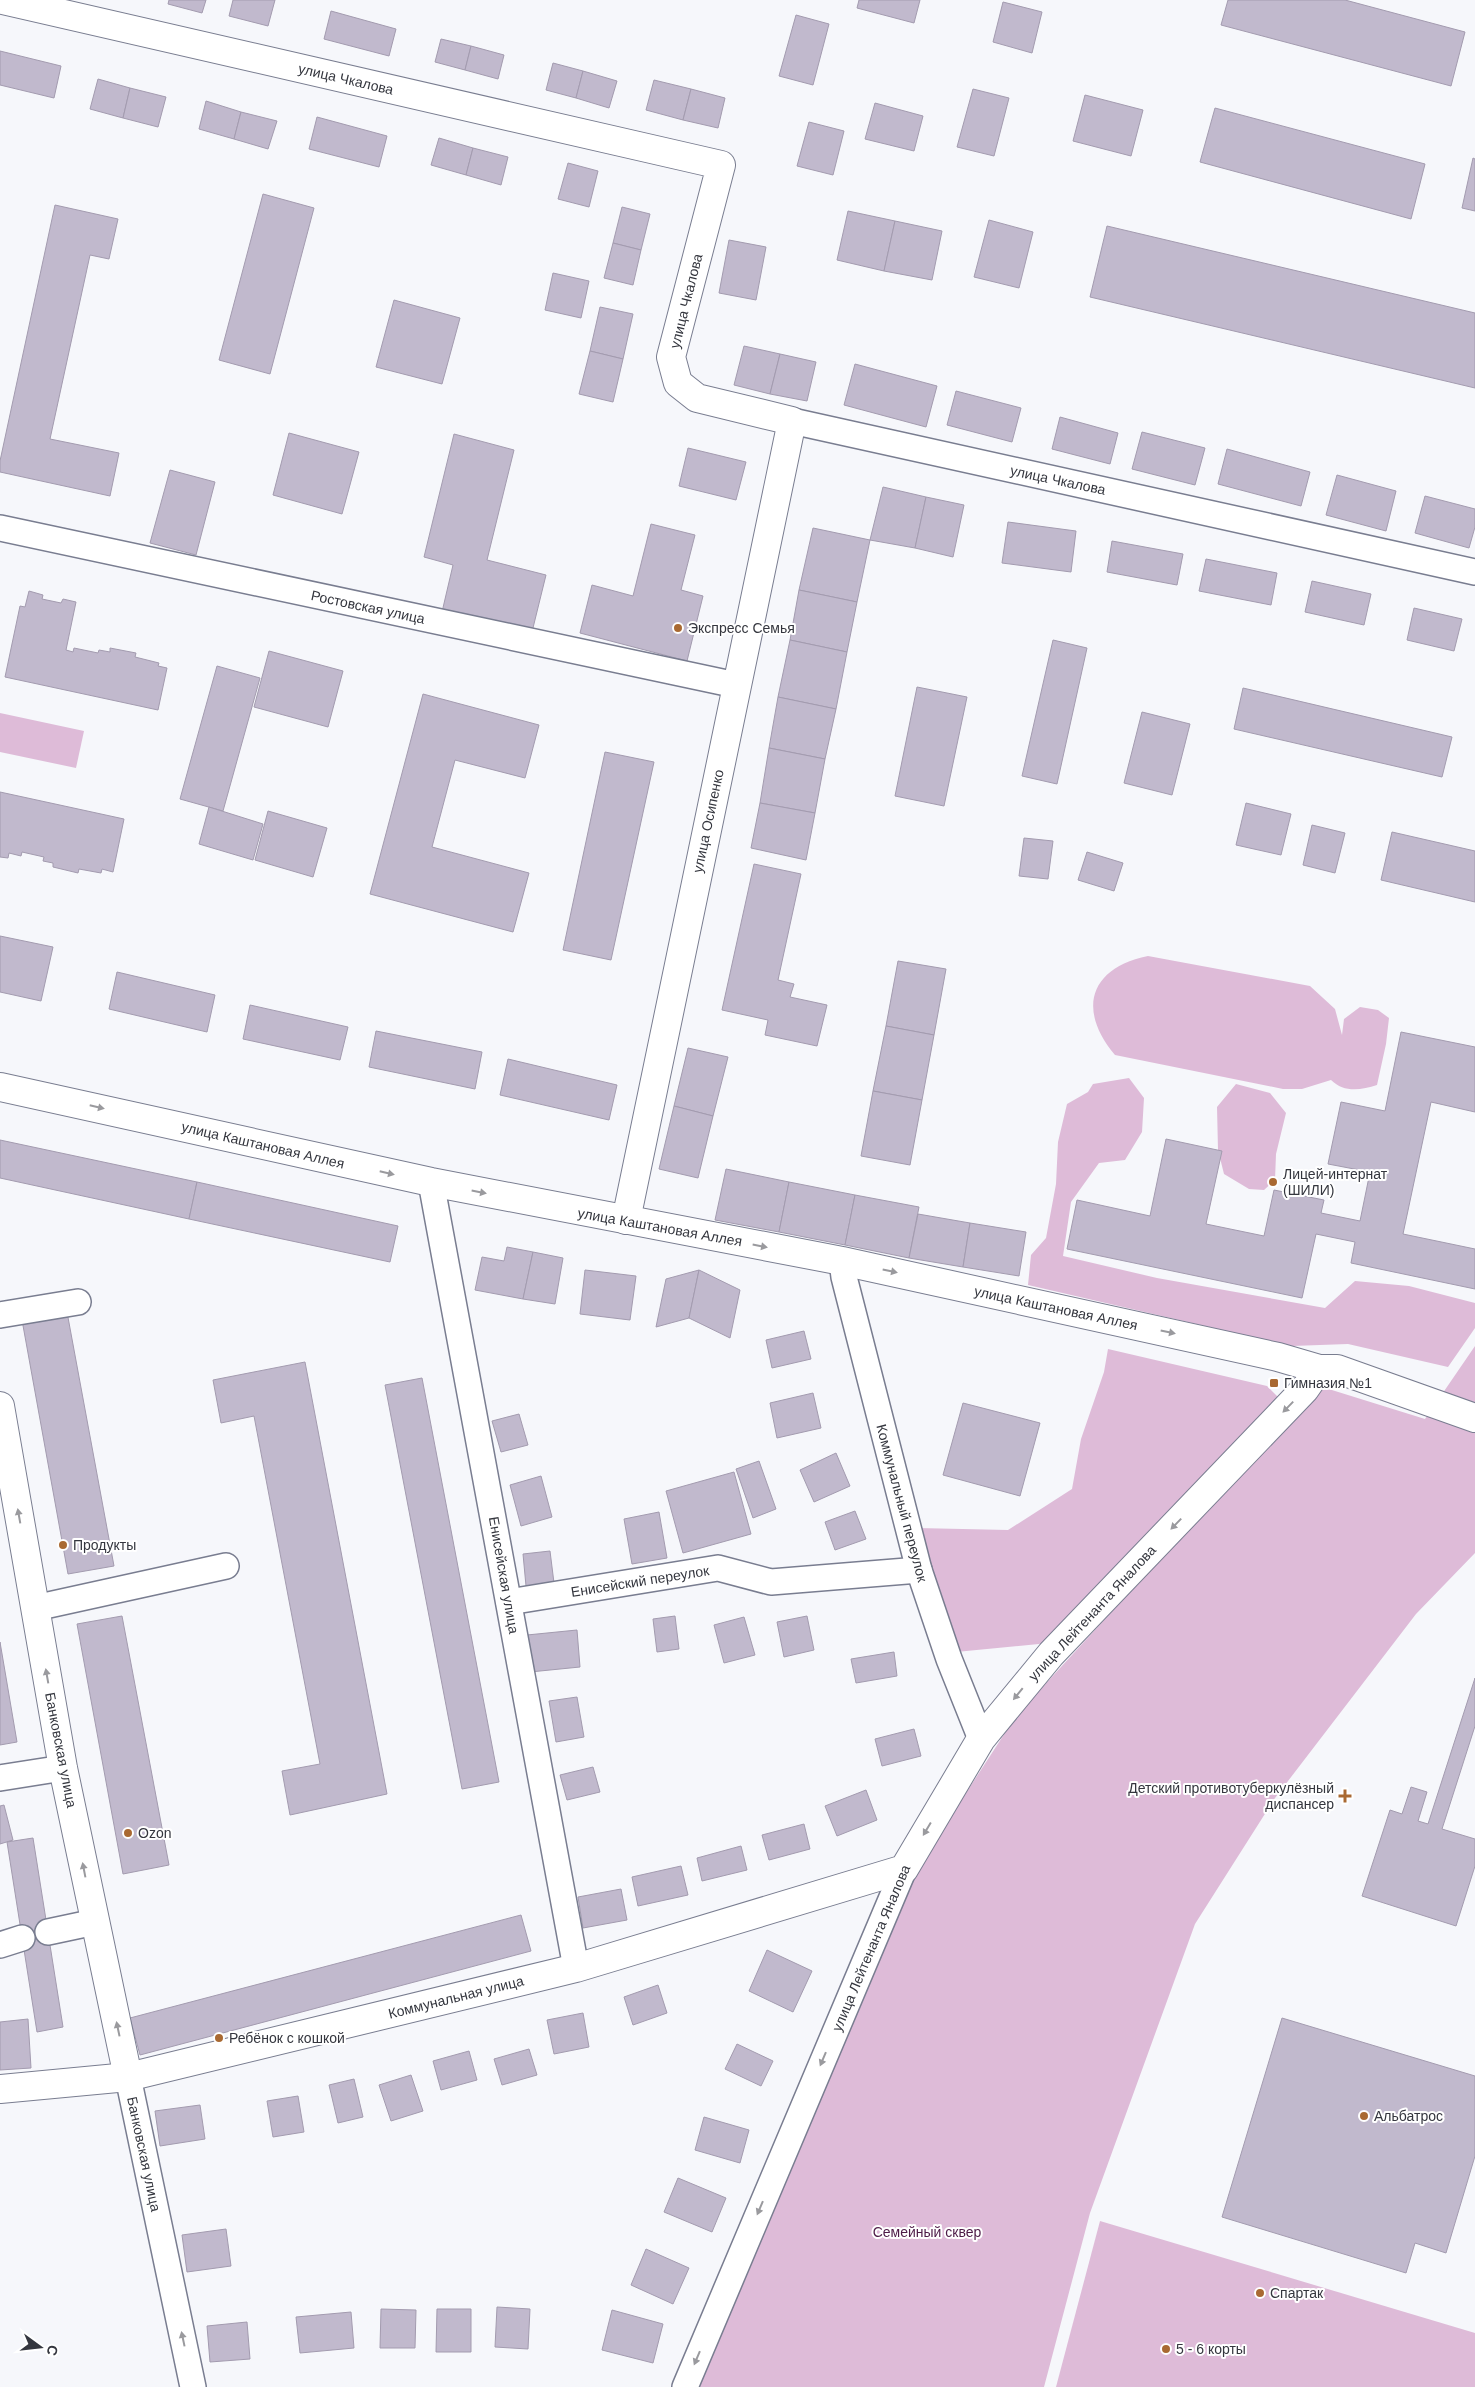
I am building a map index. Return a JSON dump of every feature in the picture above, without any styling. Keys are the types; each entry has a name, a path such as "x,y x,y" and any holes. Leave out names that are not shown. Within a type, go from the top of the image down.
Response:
{"street":[{"name":"улица Чкалова","path":"3,0 721,165 672,357 678,383 697,398 792,421 1475,572"},
{"name":"улица Осипенко","path":"626,1220 792,421"},
{"name":"Ростовская улица","path":"0,528 736,685"},
{"name":"улица Каштановая Аллея","path":"0,1087 431,1182 842,1261 1278,1357 1324,1369 1337,1370 1475,1418"},
{"name":"Енисейская улица","path":"431,1182 576,1968"},
{"name":"Коммунальный переулок","path":"842,1261 844,1277 919,1570 949,1659 982,1738"},
{"path":"0,1315 78,1302"},
{"name":"улица Лейтенанта Яналова","path":"685,2387 904,1868 982,1738 1051,1654 1324,1369"},
{"name":"Банковская улица","path":"0,1406 63,1768 193,2387"},
{"path":"35,1608 226,1566"},
{"name":"Енисейский переулок","path":"509,1602 718,1568 771,1582 919,1570"},
{"path":"0,1778 63,1768"},
{"name":"Коммунальная улица","path":"0,2088 128,2077 576,1968 904,1868"},
{"path":"48,1932 94,1922"}],"green space":[{"path":"0,713 84,731 76,768 0,752"},
{"path":"1148,956 1310,986 1335,1009 1342,1035 1344,1019 1360,1007 1378,1010 1389,1018 1386,1044 1377,1085 1347,1089 1331,1080 1302,1089 1283,1089 1115,1055 1103,1038 1096,1022 1093,1007 1095,993 1102,981 1113,970 1128,962"},
{"path":"1129,1078 1144,1098 1142,1132 1125,1160 1099,1163 1071,1202 1063,1256 1157,1278 1325,1308 1355,1281 1409,1286 1475,1303 1475,1328 1448,1367 1348,1344 1292,1346 1028,1285 1031,1255 1046,1238 1056,1184 1058,1142 1067,1104 1088,1092 1093,1084"},
{"path":"1236,1084 1270,1093 1286,1113 1276,1154 1275,1180 1264,1190 1249,1189 1224,1174 1218,1150 1217,1107"},
{"name":"Семейный сквер","path":"1475,1346 1475,1553 1416,1614 1275,1798 1195,1924 1090,2213 1044,2387 695,2387 914,1873 1016,1716 1319,1386 1425,1419"},
{"path":"1108,1349 1267,1386 1280,1399 1049,1643 956,1652 917,1528 1008,1530 1072,1489 1081,1439 1104,1372"},
{"name":"Спартак","path":"1100,2221 1475,2333 1475,2387 1056,2387"}],"building":[{"path":"169,0 206,0 202,13 168,4"},
{"path":"233,0 275,0 268,26 229,16"},
{"path":"859,0 920,0 914,23 857,8"},
{"path":"1228,0 1345,0 1465,32 1451,86 1221,25"},
{"path":"1003,2 1042,12 1032,53 993,42"},
{"path":"331,11 396,29 389,56 324,39"},
{"path":"796,15 829,24 813,85 779,76"},
{"path":"441,39 471,46 465,70 435,62"},
{"path":"471,46 504,55 498,79 465,70"},
{"path":"0,51 61,66 54,98 0,85"},
{"path":"553,63 583,71 576,98 546,90"},
{"path":"583,71 617,81 609,108 576,98"},
{"path":"98,79 130,88 123,118 90,109"},
{"path":"654,80 691,89 683,120 646,110"},
{"path":"130,88 166,97 158,127 123,118"},
{"path":"691,89 725,98 718,128 683,120"},
{"path":"973,89 1009,98 994,156 957,147"},
{"path":"1085,95 1143,110 1131,156 1073,141"},
{"path":"206,101 241,112 234,139 199,129"},
{"path":"875,103 923,116 914,151 865,139"},
{"path":"1215,108 1425,164 1411,219 1200,162"},
{"path":"241,112 277,121 268,149 234,139"},
{"path":"317,117 387,136 379,167 309,149"},
{"path":"809,122 844,131 833,175 797,166"},
{"path":"439,138 473,148 466,175 431,165"},
{"path":"473,148 508,157 501,185 466,175"},
{"path":"1473,158 1475,159 1475,211 1462,208"},
{"path":"568,163 598,171 589,207 558,199"},
{"path":"263,194 314,208 270,374 219,360"},
{"path":"55,205 118,219 109,259 90,255 50,439 119,453 110,496 0,472 0,461"},
{"path":"622,207 650,214 641,250 613,243"},
{"path":"848,211 895,221 884,271 837,260"},
{"path":"989,220 1033,232 1019,288 974,277"},
{"path":"895,221 942,231 932,280 884,271"},
{"path":"1107,226 1475,313 1475,388 1090,297"},
{"path":"729,240 766,247 756,300 719,293"},
{"path":"613,243 641,250 633,285 604,278"},
{"path":"553,273 589,281 581,318 545,310"},
{"path":"394,300 460,318 442,384 376,367"},
{"path":"600,307 633,314 623,359 590,351"},
{"path":"744,346 780,354 770,394 734,385"},
{"path":"590,351 623,359 613,402 579,394"},
{"path":"780,354 816,362 807,401 770,394"},
{"path":"855,364 937,386 926,427 844,405"},
{"path":"956,391 1021,408 1012,442 947,425"},
{"path":"1060,417 1118,433 1110,464 1052,449"},
{"path":"1142,432 1205,448 1195,485 1132,469"},
{"path":"289,433 359,452 342,514 273,495"},
{"path":"454,434 514,450 487,560 546,575 531,636 442,612 453,565 424,557"},
{"path":"688,448 746,462 736,500 679,486"},
{"path":"1227,449 1310,472 1301,506 1218,484"},
{"path":"170,470 215,482 196,555 150,543"},
{"path":"1337,475 1396,491 1386,531 1326,515"},
{"path":"883,487 926,497 915,548 870,540"},
{"path":"1425,496 1475,509 1475,527 1469,548 1415,533"},
{"path":"926,497 964,505 953,557 915,548"},
{"path":"1008,522 1076,531 1071,572 1002,563"},
{"path":"651,524 695,535 681,590 703,596 687,661 580,633 592,585 633,596"},
{"path":"813,528 870,540 857,602 799,590"},
{"path":"1112,541 1183,554 1177,585 1107,572"},
{"path":"1206,559 1277,573 1271,605 1199,591"},
{"path":"1312,581 1371,594 1364,625 1305,612"},
{"path":"799,590 857,602 847,652 790,640"},
{"path":"29,591 43,595 42,599 61,603 63,599 76,602 66,650 73,652 74,648 98,653 99,650 110,652 110,648 136,653 135,657 159,663 158,666 167,668 158,710 5,677 20,606 25,607"},
{"path":"1414,608 1462,619 1454,651 1407,640"},
{"path":"790,640 847,652 836,709 778,697"},
{"path":"1053,640 1087,648 1057,784 1022,776"},
{"path":"269,651 343,671 328,727 254,707"},
{"path":"217,666 260,678 223,811 180,799"},
{"path":"917,687 967,697 944,806 895,796"},
{"path":"1243,688 1452,737 1442,777 1234,729"},
{"path":"423,694 539,725 525,778 455,760 432,847 529,873 513,932 370,894"},
{"path":"778,697 836,709 825,759 769,748"},
{"path":"1142,712 1190,724 1172,795 1124,783"},
{"path":"769,748 825,759 815,813 760,803"},
{"path":"605,752 654,762 611,960 563,950"},
{"path":"0,792 124,819 113,872 102,869 101,873 79,869 78,873 53,867 53,863 43,861 44,857 22,852 21,856 9,853 8,858 0,857"},
{"path":"760,803 815,813 806,860 751,848"},
{"path":"1246,803 1291,814 1281,855 1236,845"},
{"path":"209,807 263,824 253,860 199,844"},
{"path":"268,811 327,828 313,877 255,860"},
{"path":"1312,825 1345,833 1335,873 1303,865"},
{"path":"1392,832 1475,851 1475,902 1381,880"},
{"path":"1024,838 1053,841 1048,879 1019,876"},
{"path":"1087,852 1123,863 1114,891 1078,880"},
{"path":"754,864 801,874 778,980 794,984 790,997 827,1005 817,1046 765,1035 768,1020 722,1010"},
{"path":"0,936 53,947 41,1001 0,992"},
{"path":"898,961 946,969 934,1035 886,1026"},
{"path":"117,972 215,995 207,1032 109,1009"},
{"path":"250,1005 348,1027 340,1060 243,1039"},
{"path":"886,1026 934,1035 922,1100 873,1091"},
{"path":"376,1031 482,1052 475,1089 369,1067"},
{"path":"1401,1032 1475,1047 1475,1112 1431,1102 1403,1234 1475,1249 1475,1289 1351,1263 1355,1242 1316,1234 1302,1298 1067,1249 1077,1200 1150,1216 1166,1139 1222,1151 1206,1224 1264,1236 1274,1190 1324,1200 1321,1213 1360,1221 1370,1172 1328,1164 1341,1102 1385,1111"},
{"path":"688,1048 728,1057 713,1116 674,1106"},
{"path":"508,1059 617,1085 609,1120 500,1095"},
{"path":"873,1091 922,1100 910,1165 861,1156"},
{"path":"674,1106 713,1116 698,1178 659,1169"},
{"path":"0,1140 197,1182 189,1219 0,1178"},
{"path":"726,1169 789,1182 779,1232 715,1220"},
{"path":"197,1182 398,1226 390,1262 189,1219"},
{"path":"789,1182 855,1195 845,1245 779,1232"},
{"path":"855,1195 919,1207 909,1258 845,1245"},
{"path":"918,1214 970,1223 963,1267 909,1258"},
{"path":"970,1223 1026,1232 1019,1276 963,1267"},
{"path":"507,1247 533,1252 523,1299 475,1290 482,1257 504,1261"},
{"path":"533,1252 563,1258 555,1304 523,1299"},
{"path":"585,1270 636,1276 630,1320 580,1314"},
{"path":"699,1270 689,1318 656,1327 666,1279"},
{"path":"699,1270 740,1290 730,1338 689,1318"},
{"path":"67,1312 114,1566 68,1574 22,1320"},
{"path":"804,1331 811,1359 772,1368 766,1340"},
{"path":"305,1362 387,1794 290,1815 282,1771 320,1764 254,1416 221,1423 213,1380"},
{"path":"422,1378 499,1782 462,1789 385,1385"},
{"path":"813,1393 821,1428 777,1438 770,1403"},
{"path":"963,1403 1040,1423 1020,1496 943,1475"},
{"path":"519,1414 528,1445 501,1452 492,1421"},
{"path":"836,1453 850,1486 814,1502 800,1470"},
{"path":"759,1461 776,1509 753,1518 736,1469"},
{"path":"734,1472 751,1534 683,1553 666,1491"},
{"path":"541,1476 552,1517 521,1526 510,1485"},
{"path":"855,1511 866,1539 835,1550 825,1522"},
{"path":"659,1512 667,1558 632,1564 624,1519"},
{"path":"550,1551 554,1583 526,1586 523,1554"},
{"path":"122,1616 169,1865 123,1874 77,1624"},
{"path":"675,1616 679,1649 657,1652 653,1619"},
{"path":"807,1616 814,1650 784,1657 777,1622"},
{"path":"744,1617 755,1655 724,1663 714,1625"},
{"path":"577,1630 580,1667 530,1672 527,1635"},
{"path":"0,1642 17,1742 0,1745"},
{"path":"894,1652 897,1676 856,1683 851,1659"},
{"path":"1475,1678 1475,1726 1442,1829 1475,1839 1475,1866 1456,1926 1362,1896 1390,1810 1402,1814 1411,1787 1427,1792 1418,1821 1428,1824"},
{"path":"577,1697 584,1737 556,1742 549,1701"},
{"path":"914,1729 921,1756 882,1766 875,1739"},
{"path":"593,1767 600,1792 567,1800 560,1775"},
{"path":"866,1790 877,1820 837,1836 825,1806"},
{"path":"4,1805 13,1840 0,1844 0,1806"},
{"path":"804,1824 810,1849 769,1860 762,1835"},
{"path":"33,1838 63,2027 37,2032 7,1842"},
{"path":"741,1846 747,1870 702,1881 697,1858"},
{"path":"681,1866 688,1895 638,1906 632,1877"},
{"path":"621,1889 627,1920 583,1928 578,1897"},
{"path":"521,1915 531,1951 140,2055 130,2018"},
{"path":"767,1950 812,1971 793,2012 749,1991"},
{"path":"658,1985 667,2013 633,2025 624,1997"},
{"path":"583,2013 589,2047 554,2054 547,2020"},
{"name":"Альбатрос","path":"1282,2018 1475,2076 1475,2156 1446,2253 1415,2243 1406,2273 1222,2217"},
{"path":"28,2019 31,2068 0,2070 0,2022"},
{"path":"737,2044 773,2061 761,2086 725,2069"},
{"path":"529,2049 537,2075 502,2085 494,2059"},
{"path":"469,2051 477,2080 441,2090 433,2061"},
{"path":"411,2075 423,2111 391,2121 379,2085"},
{"path":"354,2079 363,2117 338,2123 329,2085"},
{"path":"298,2096 304,2132 273,2137 267,2101"},
{"path":"200,2105 205,2139 160,2146 155,2111"},
{"path":"704,2117 749,2130 740,2163 695,2150"},
{"path":"678,2178 726,2198 712,2232 664,2212"},
{"path":"226,2229 231,2266 187,2272 182,2235"},
{"path":"646,2249 689,2268 673,2304 631,2285"},
{"path":"497,2307 530,2309 528,2349 495,2347"},
{"path":"381,2309 416,2310 415,2348 380,2348"},
{"path":"437,2309 471,2309 471,2352 436,2352"},
{"path":"612,2310 663,2324 653,2363 602,2350"},
{"path":"351,2312 354,2348 300,2353 296,2317"},
{"path":"247,2322 250,2359 210,2362 207,2326"}],"place":[{"name":"Экспресс Семья","path":"678,628"},
{"name":"Лицей-интернат (ШИЛИ)","path":"1273,1182"},
{"name":"Гимназия №1","path":"1274,1383"},
{"name":"Продукты","path":"63,1545"},
{"name":"Детский противотуберкулёзный диспансер","path":"1345,1796"},
{"name":"Ozon","path":"128,1833"},
{"name":"Ребёнок с кошкой","path":"219,2038"},
{"name":"Альбатрос","path":"1364,2116"},
{"name":"Спартак","path":"1260,2293"},
{"name":"5 - 6 корты","path":"1166,2349"}]}
